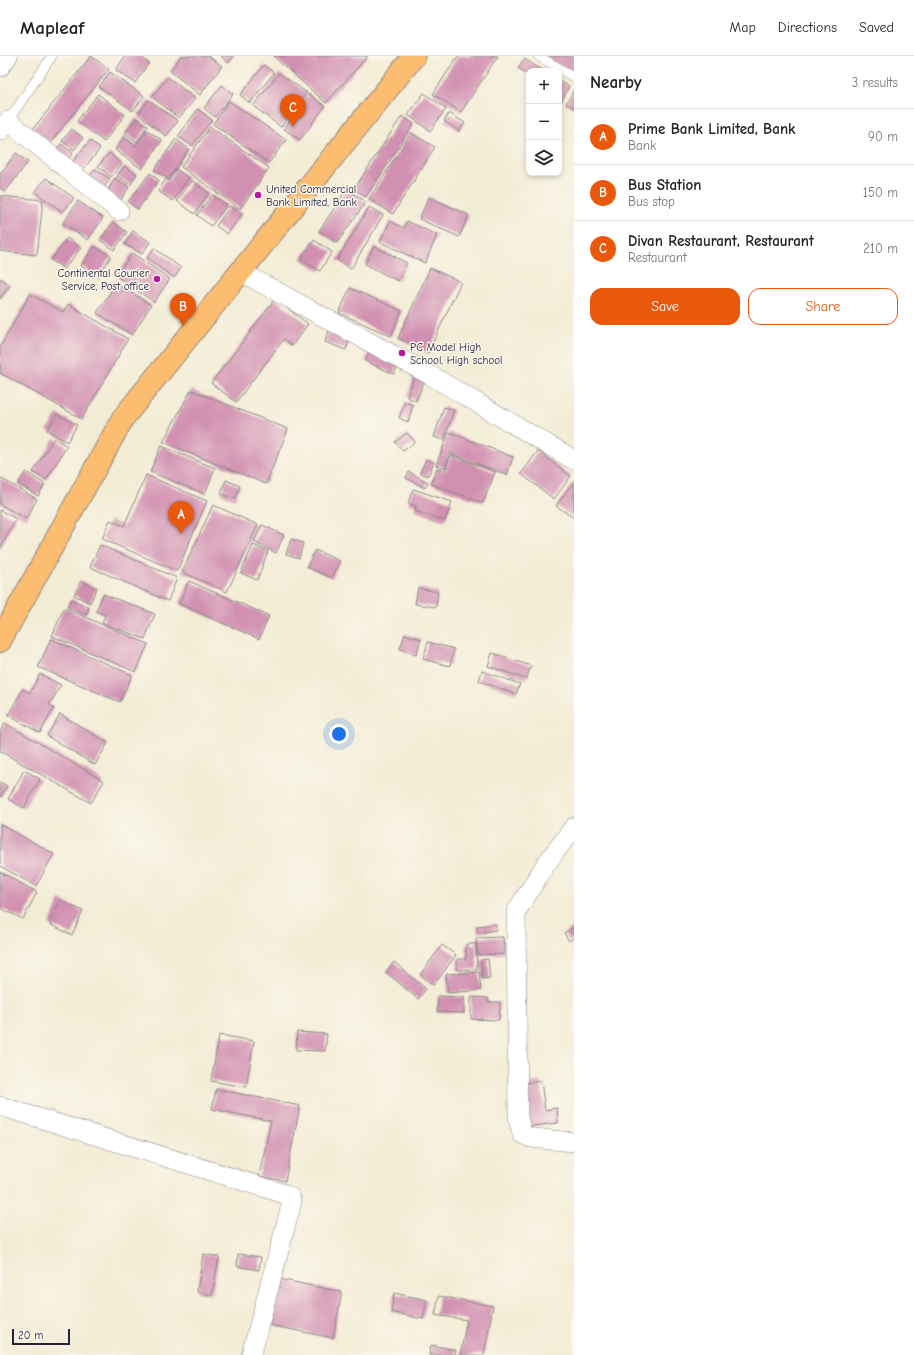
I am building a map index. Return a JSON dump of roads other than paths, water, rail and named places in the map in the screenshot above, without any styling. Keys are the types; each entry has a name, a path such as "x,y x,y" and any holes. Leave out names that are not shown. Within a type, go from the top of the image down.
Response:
{"main road":[{"path":"0,641 123,418 414,56"}],"street":[{"path":"0,67 8,56"},
{"path":"4,126 119,211"},
{"path":"241,272 430,375 574,460"},
{"path":"574,827 546,864 516,912 518,1117 522,1134 531,1138 574,1142"},
{"path":"0,1106 285,1194 290,1197 292,1202 250,1355"}],"lane":[{"path":"4,126 52,56"},
{"path":"538,56 574,77"}],"place":[{"name":"Divan Restaurant, Restaurant","path":"293,127"},
{"name":"United Commercial Bank Limited, Bank","path":"258,195"},
{"name":"Continental Courier Service, Post office","path":"157,279"},
{"name":"Bus Station","path":"183,326"},
{"name":"PC Model High School, High school","path":"402,353"},
{"name":"Prime Bank Limited, Bank","path":"181,534"}]}
